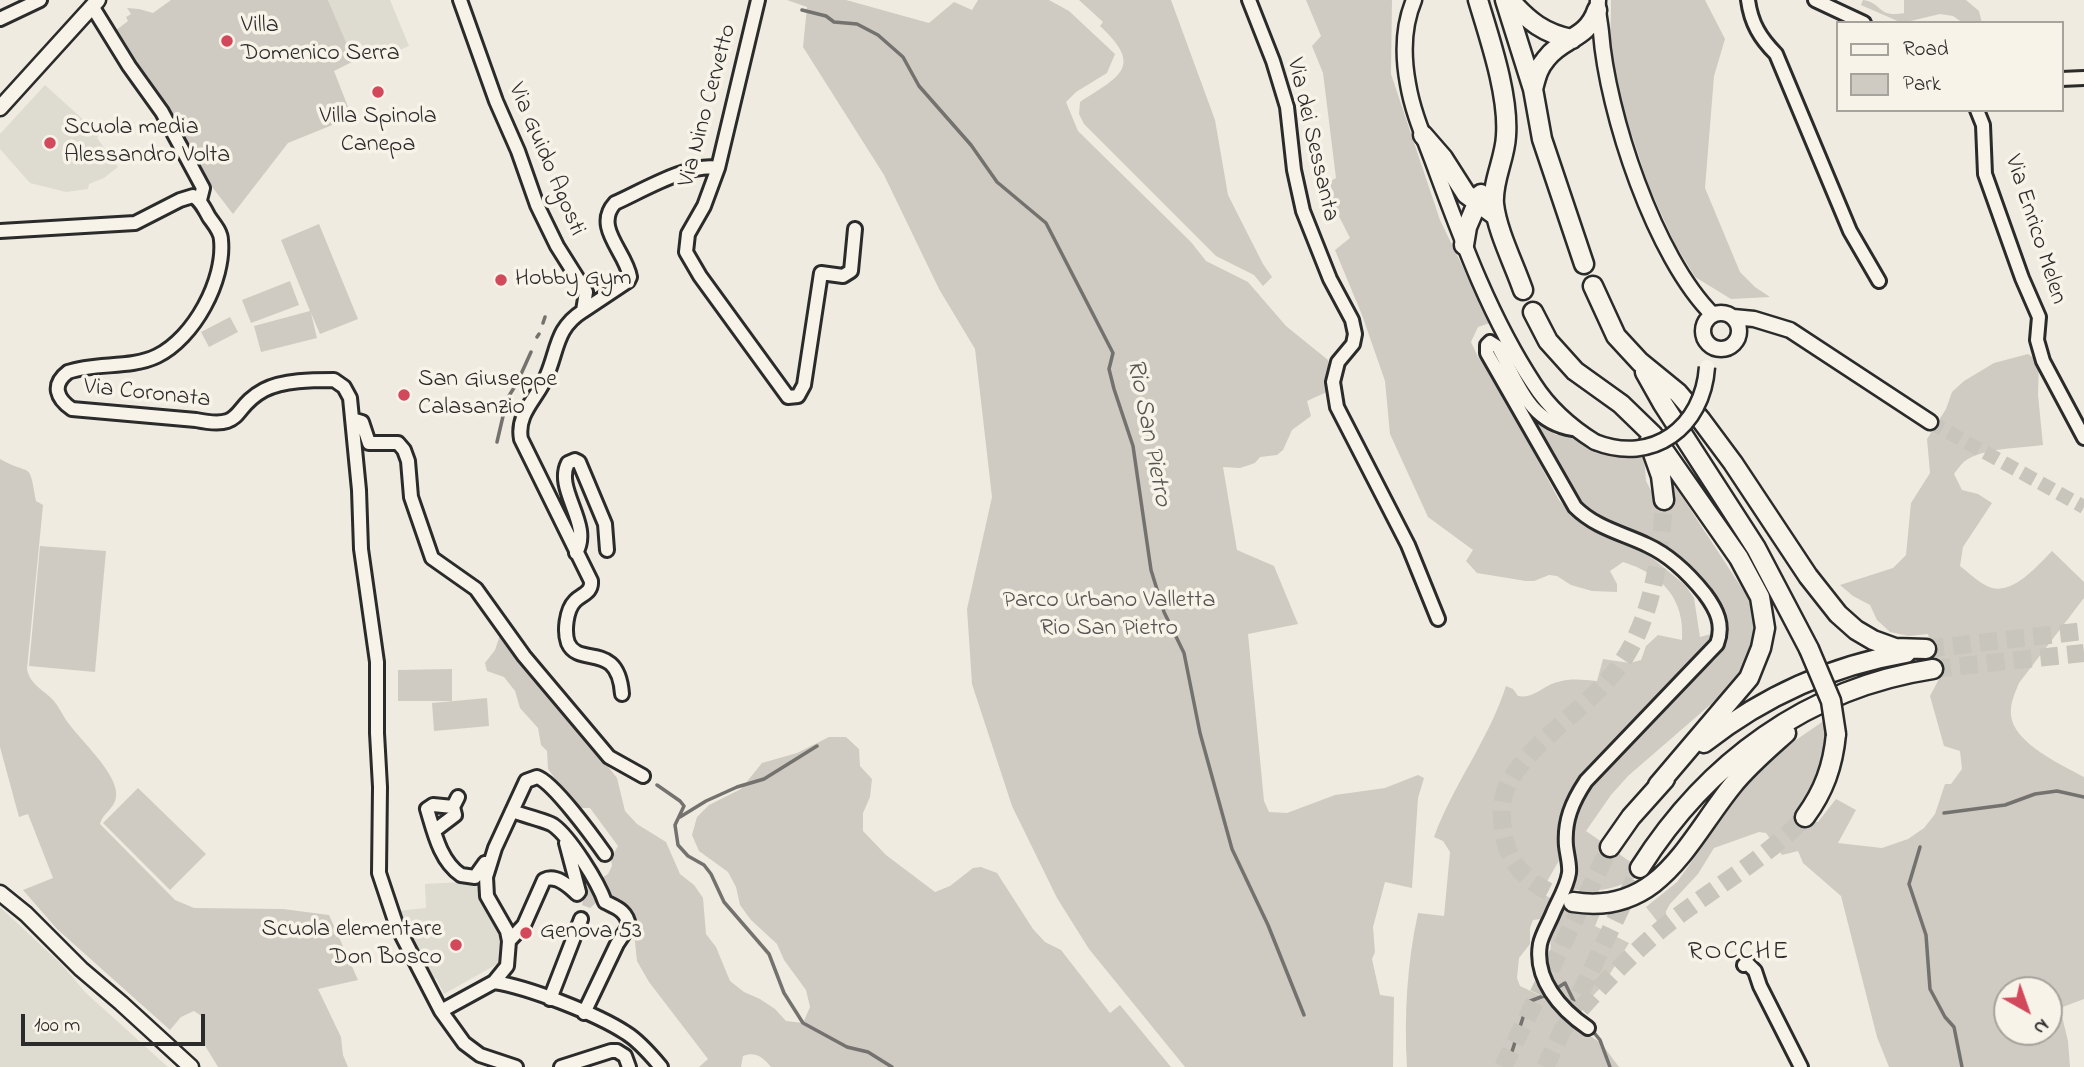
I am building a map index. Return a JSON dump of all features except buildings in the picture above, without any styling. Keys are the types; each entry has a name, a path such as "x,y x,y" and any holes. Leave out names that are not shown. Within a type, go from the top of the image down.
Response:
{"highway":[{"path":"1478,0 1493,52 1507,134 1503,162 1495,186 1496,216 1523,290"},
{"path":"1505,0 1532,89 1542,139 1584,264"},
{"path":"1510,0 1541,29 1572,39"},
{"path":"1532,89 1546,57 1588,28 1597,5"},
{"path":"1423,135 1443,158 1466,194 1496,216"},
{"path":"1464,245 1476,202 1503,162"},
{"path":"1593,286 1616,336 1640,362 1678,393 1701,421 1733,463 1808,576 1838,614 1856,630 1873,640 1895,648 1926,649 1881,657 1831,671 1772,697 1714,736 1658,785"},
{"path":"1533,312 1548,341 1575,371 1621,404 1653,435 1739,558 1760,597 1764,620 1761,648 1749,678 1631,817 1611,848"},
{"path":"1640,362 1663,404 1756,548 1809,649 1831,701 1836,734 1832,763 1825,785 1805,817"},
{"path":"1639,420 1658,464 1664,500"},
{"path":"1640,868 1669,824 1721,769 1770,732 1815,706 1875,681 1933,669"},
{"path":"1573,902 1616,903 1651,887 1675,862 1754,761 1815,706"}],"main road":[{"path":"1414,0 1408,17 1405,65 1414,110 1464,245 1496,314 1534,385 1551,406 1573,429 1595,442 1621,450 1649,447 1683,426 1698,406 1707,367 1717,349"},
{"path":"0,108 95,3"},
{"path":"1597,5 1609,84 1621,130 1647,206 1693,293 1713,315"},
{"path":"1733,317 1740,332 1739,338 1732,346 1717,349 1708,344 1703,333 1706,321 1721,313 1790,330 1930,422"},
{"path":"1740,332 1772,324"},
{"path":"0,893 26,914 80,969 191,1067"}],"street":[{"path":"0,19 40,0"},
{"name":"Via Guido Agosti","path":"460,0 537,205 557,246 586,292 583,311"},
{"name":"Via Nino Cervetto","path":"758,0 718,168 704,206 688,234 686,252 700,276 788,397 798,396 804,385 821,273 843,276 851,271 855,229"},
{"name":"Via dei Sessanta","path":"1249,0 1273,61 1287,107 1294,170 1303,211 1330,279 1352,320 1355,334 1353,344 1338,362 1333,382 1337,407 1408,545 1438,619"},
{"path":"1748,0 1755,26 1763,41 1776,54 1850,231 1879,281"},
{"path":"1815,0 1860,21"},
{"path":"0,231 135,223 180,200 193,196 200,200 203,188 162,112 129,66 95,3"},
{"path":"2063,79 2084,78"},
{"name":"Via Enrico Melen","path":"1978,112 1983,125 1985,174 2022,278 2039,317 2037,340 2043,361 2084,438"},
{"path":"622,694 620,676 611,665 599,657 581,654 572,649 567,641 570,607 591,586 521,439 521,420 547,376 563,329 569,320 628,281 630,276 607,226 608,213 615,203 692,169 705,165 718,168"},
{"name":"Via Coronata","path":"200,200 221,237 221,269 207,299 185,334 175,345 153,358 68,372 56,388 58,396 72,409 196,419 216,424 231,420 255,396 274,386 334,380 344,387 350,398 359,490 361,549 377,662 379,873 396,924 441,1011 464,1043 480,1055 516,1067"},
{"path":"1573,429 1557,425 1537,414 1498,347 1490,342 1487,345 1487,353 1575,508 1597,525 1647,545 1678,565 1714,607 1720,626 1717,644 1587,781 1574,799 1570,811 1566,836 1569,872 1541,943 1540,962 1544,982 1578,1021 1588,1028"},
{"path":"352,419 362,422 369,443 398,443 404,450 408,461 411,497 432,558 476,589 524,656 609,757 643,776"},
{"path":"576,553 582,534 569,495 565,471 568,463 575,460 579,462 605,524 607,550"},
{"path":"434,831 455,815 456,802 429,806 427,809 434,831 445,858 457,873 465,877 475,877 495,848 526,781 531,778 542,779 583,823 605,853"},
{"path":"512,811 554,826 599,887 605,901 623,911 629,926 617,944 584,1013"},
{"path":"509,941 524,925 544,880 557,878 578,894 565,838"},
{"path":"441,1011 494,982 507,966 507,931 487,896 486,877 495,848"},
{"path":"550,999 581,919"},
{"path":"1744,965 1748,964 1755,971 1801,1067"},
{"path":"494,982 509,984 550,999 627,1033 661,1067"},
{"path":"561,1067 611,1051 625,1056 629,1067"}],"shaded area":[{"path":"328,0 390,0 409,46 381,58 376,47 352,57"},
{"name":"Scuola media Alessandro Volta","path":"45,85 99,134 97,138 118,167 104,178 89,184 88,189 66,192 30,183 0,149 0,134"},
{"path":"481,881 504,943 499,963 444,994 436,978 432,980 397,911 426,908 425,884"},
{"path":"0,907 61,964 86,993 168,1067 0,1067"}],"green space":[{"path":"171,0 328,0 354,61 334,71 352,117 288,143 233,214 196,166 115,31 128,21 126,17 131,14 127,8 153,13"},
{"name":"Parco Urbano Valletta Rio San Pietro","path":"787,0 846,0 929,23 954,2 972,10 978,0 1049,0 1069,11 1115,54 1107,73 1076,92 1066,102 1078,131 1191,242 1206,261 1248,282 1286,326 1328,360 1331,390 1307,401 1311,416 1292,430 1283,450 1277,455 1260,457 1255,463 1240,468 1223,467 1237,550 1274,566 1298,624 1248,634 1264,801 1269,812 1287,813 1335,795 1385,788 1418,775 1424,778 1418,798 1412,888 1385,882 1373,927 1375,952 1372,959 1380,995 1394,997 1393,1067 1185,1067 1089,949 1057,898 1012,806 972,684 967,609 992,497 975,349 939,289 884,175 803,47 807,7"},
{"path":"1079,0 1171,0 1215,120 1228,195 1272,277 1263,286 1254,275 1216,256 1084,124 1079,114 1080,102 1116,77 1124,61 1113,40 1100,26 1103,22"},
{"path":"1306,0 1392,0 1391,74 1440,220 1490,323 1478,327 1471,342 1478,357 1510,395 1523,433 1559,500 1571,514 1586,526 1645,552 1685,585 1694,598 1700,637 1711,634 1685,682 1715,660 1724,648 1728,636 1722,613 1672,554 1636,533 1604,522 1587,511 1574,496 1535,419 1556,435 1566,432 1604,452 1644,456 1646,481 1658,504 1675,486 1747,596 1755,619 1753,644 1742,673 1725,692 1628,776 1586,831 1645,872 1609,888 1591,891 1570,889 1572,865 1561,857 1541,892 1563,903 1603,907 1595,926 1629,943 1603,985 1578,1012 1560,996 1549,977 1550,937 1541,919 1533,920 1530,944 1519,958 1517,978 1520,986 1550,1000 1569,1022 1601,1043 1619,1067 1407,1067 1407,990 1418,913 1444,916 1450,852 1443,841 1434,837 1490,725 1506,686 1513,689 1518,696 1524,696 1563,681 1597,681 1603,659 1630,663 1641,660 1646,646 1658,635 1682,640 1682,625 1680,612 1668,590 1660,581 1637,567 1623,562 1610,571 1617,584 1617,592 1592,591 1571,585 1557,576 1549,575 1526,581 1477,573 1466,561 1473,550 1428,517 1390,434 1385,381 1335,250 1350,238 1323,185 1336,178 1323,73 1312,46 1321,36"},
{"path":"1611,0 1705,0 1725,39 1714,76 1705,188 1740,272 1770,297 1731,299 1695,277 1675,244 1649,187 1610,68"},
{"path":"1863,0 1884,12 1895,14 1904,13 1904,0 1966,0 1979,11 1982,21 1960,21 1953,16 1940,14 1910,21 1897,21 1861,5"},
{"path":"319,224 358,319 320,334 311,313 317,338 261,352 254,326 310,311 281,240"},
{"path":"290,281 299,305 251,323 242,300"},
{"path":"230,317 238,332 209,347 201,332"},
{"path":"2028,354 2039,361 2038,395 2043,445 1981,453 1965,461 1954,474 1962,490 1978,494 1992,503 1963,547 1960,566 1987,586 2005,588 2023,579 2052,551 2084,582 2084,598 2019,683 2013,698 2011,715 2020,735 2029,744 2084,777 2084,999 2063,1007 2063,976 1993,976 1993,1046 2063,1046 2063,1020 2070,1067 1889,1067 1877,1037 1841,896 1803,863 1798,851 1782,855 1766,833 1759,832 1714,848 1698,874 1670,904 1666,911 1666,921 1660,925 1646,907 1677,882 1753,775 1777,753 1828,718 1826,762 1799,816 1818,822 1836,799 1856,810 1838,843 1882,848 1908,839 1924,828 1935,814 1945,784 1951,784 1962,769 1960,751 1944,746 1930,696 1939,679 1928,634 1909,636 1890,632 1877,620 1870,605 1840,585 1893,568 1906,555 1911,503 1930,473 1927,439 1946,409 1952,392 1964,381 1994,363"},
{"path":"0,459 30,474 36,501 43,505 27,669 31,679 54,701 112,778 115,801 100,824 175,900 194,908 283,909 329,915 358,980 318,989 341,1037 343,1055 348,1067 218,1067 204,1044 203,1017 194,1011 181,1017 170,1030 57,929 23,890 53,878 28,814 19,817 0,747"},
{"path":"40,546 106,551 95,672 29,666"},
{"path":"501,632 617,778 625,811 637,824 666,842 680,874 694,885 703,898 706,934 716,947 730,981 775,1009 786,1021 803,1023 810,1007 806,990 784,960 777,944 751,920 740,905 736,887 728,872 699,851 692,835 697,817 709,805 741,789 762,763 797,753 829,737 846,737 859,749 860,766 872,779 870,797 863,813 863,831 886,855 935,892 950,886 973,868 981,867 997,873 1033,929 1045,942 1061,950 1110,1013 1120,1005 1171,1067 771,1067 762,1058 751,1054 743,1056 741,1067 699,1067 708,1059 649,982 637,961 633,923 606,900 597,902 590,908 582,905 585,888 608,874 612,866 611,858 618,846 590,808 581,808 573,803 548,769 547,751 541,745 538,728 520,708 515,691 504,677 487,671 485,663 495,650"},
{"path":"452,669 452,701 398,701 398,670"},
{"path":"487,698 489,726 434,731 432,703"},
{"path":"138,788 206,854 170,890 103,823"}],"waterway":[{"name":"Rio San Pietro","path":"802,10 826,16 834,22 857,24 878,35 903,57 919,86 971,145 997,182 1046,223 1113,353 1109,369 1133,446 1151,570 1164,612 1184,653 1200,733 1232,849 1268,925 1304,1015"},
{"path":"543,323 545,317"},
{"path":"497,442 507,399 531,352"},
{"path":"680,817 706,801 764,779 817,746"},
{"path":"657,785 684,806 675,825 678,845 688,856 704,865 724,902 769,954 784,993 803,1023 847,1047 868,1052 892,1067"},
{"path":"1944,813 2005,805 2035,794 2057,791 2084,797"},
{"path":"1920,847 1909,884 1926,935 1930,989 1945,1017 1954,1027 1962,1067"},
{"path":"1507,1067 1528,1002 1565,983 1582,1018"},
{"path":"1591,1029 1600,1040 1610,1067"}],"tunnel":[{"path":"1930,422 2084,507"},
{"path":"1573,902 1539,886 1513,861 1503,830 1504,796 1520,765 1604,684 1632,645 1640,628 1656,574 1664,500"},
{"path":"1926,649 2084,631"},
{"path":"1933,669 2084,653"},
{"path":"1563,1029 1602,985 1644,944 1758,858 1805,817"},
{"path":"1503,1067 1610,847"},
{"path":"1545,1067 1640,868"}],"place":[{"name":"Villa Domenico Serra","path":"227,41"},
{"name":"Villa Spinola Canepa","path":"378,92"},
{"name":"Scuola media Alessandro Volta","path":"50,143"},
{"name":"Hobby Gym","path":"501,280"},
{"name":"San Giuseppe Calasanzio","path":"404,395"},
{"name":"Genova 53","path":"526,933"},
{"name":"Scuola elementare Don Bosco","path":"456,945"}],"district":[{"name":"ROCCHE","path":"1739,954"}]}
